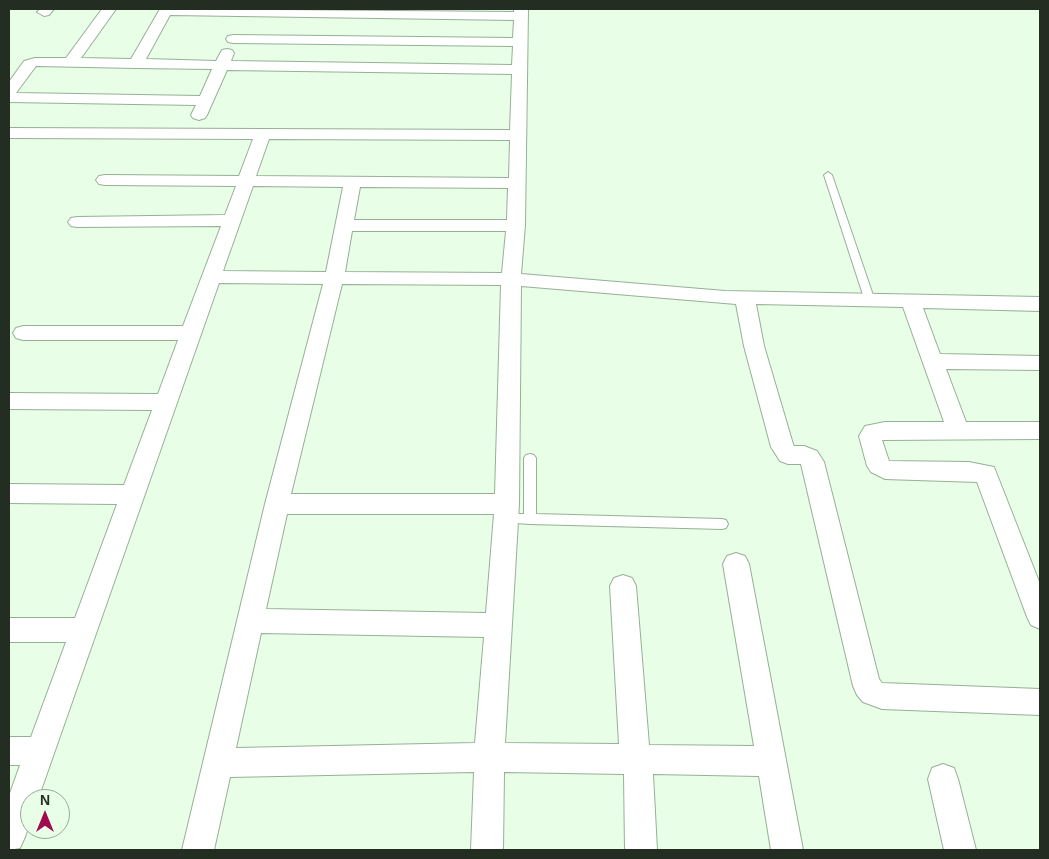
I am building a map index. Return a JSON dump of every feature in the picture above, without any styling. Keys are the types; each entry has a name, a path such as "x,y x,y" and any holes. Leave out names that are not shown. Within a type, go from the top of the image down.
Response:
{"street":[{"path":"72,62 109,9"},
{"path":"136,64 166,10 521,12 516,225 511,279 514,514 497,625 489,757 487,850"},
{"path":"191,134 247,10"},
{"path":"234,39 520,42"},
{"path":"9,92 31,63 72,62 520,70"},
{"path":"9,97 205,101"},
{"path":"9,133 519,135"},
{"path":"9,837 263,134"},
{"path":"105,180 517,183"},
{"path":"198,850 278,504 334,279 352,183"},
{"path":"78,222 231,220"},
{"path":"344,226 516,225"},
{"path":"210,277 511,279 608,288 745,297 1040,304"},
{"path":"745,297 754,346 782,447 788,455 804,455 809,457 812,462 867,686 873,693 882,696 1040,702"},
{"path":"911,302 958,430"},
{"path":"23,333 190,333"},
{"path":"933,360 1040,363"},
{"path":"9,401 166,402"},
{"path":"1040,431 885,431 873,432 870,436 878,466 885,470 969,471 986,474 1040,617"},
{"path":"9,493 132,495"},
{"path":"278,504 514,514"},
{"path":"736,564 787,850"},
{"path":"623,586 637,760 641,850"},
{"path":"250,622 497,625"},
{"path":"9,630 84,630"},
{"path":"9,751 40,751"},
{"path":"218,763 489,757 771,762"},
{"path":"944,779 960,850"}],"lane":[{"path":"828,175 870,301"},
{"path":"530,458 514,514 722,524"}]}
